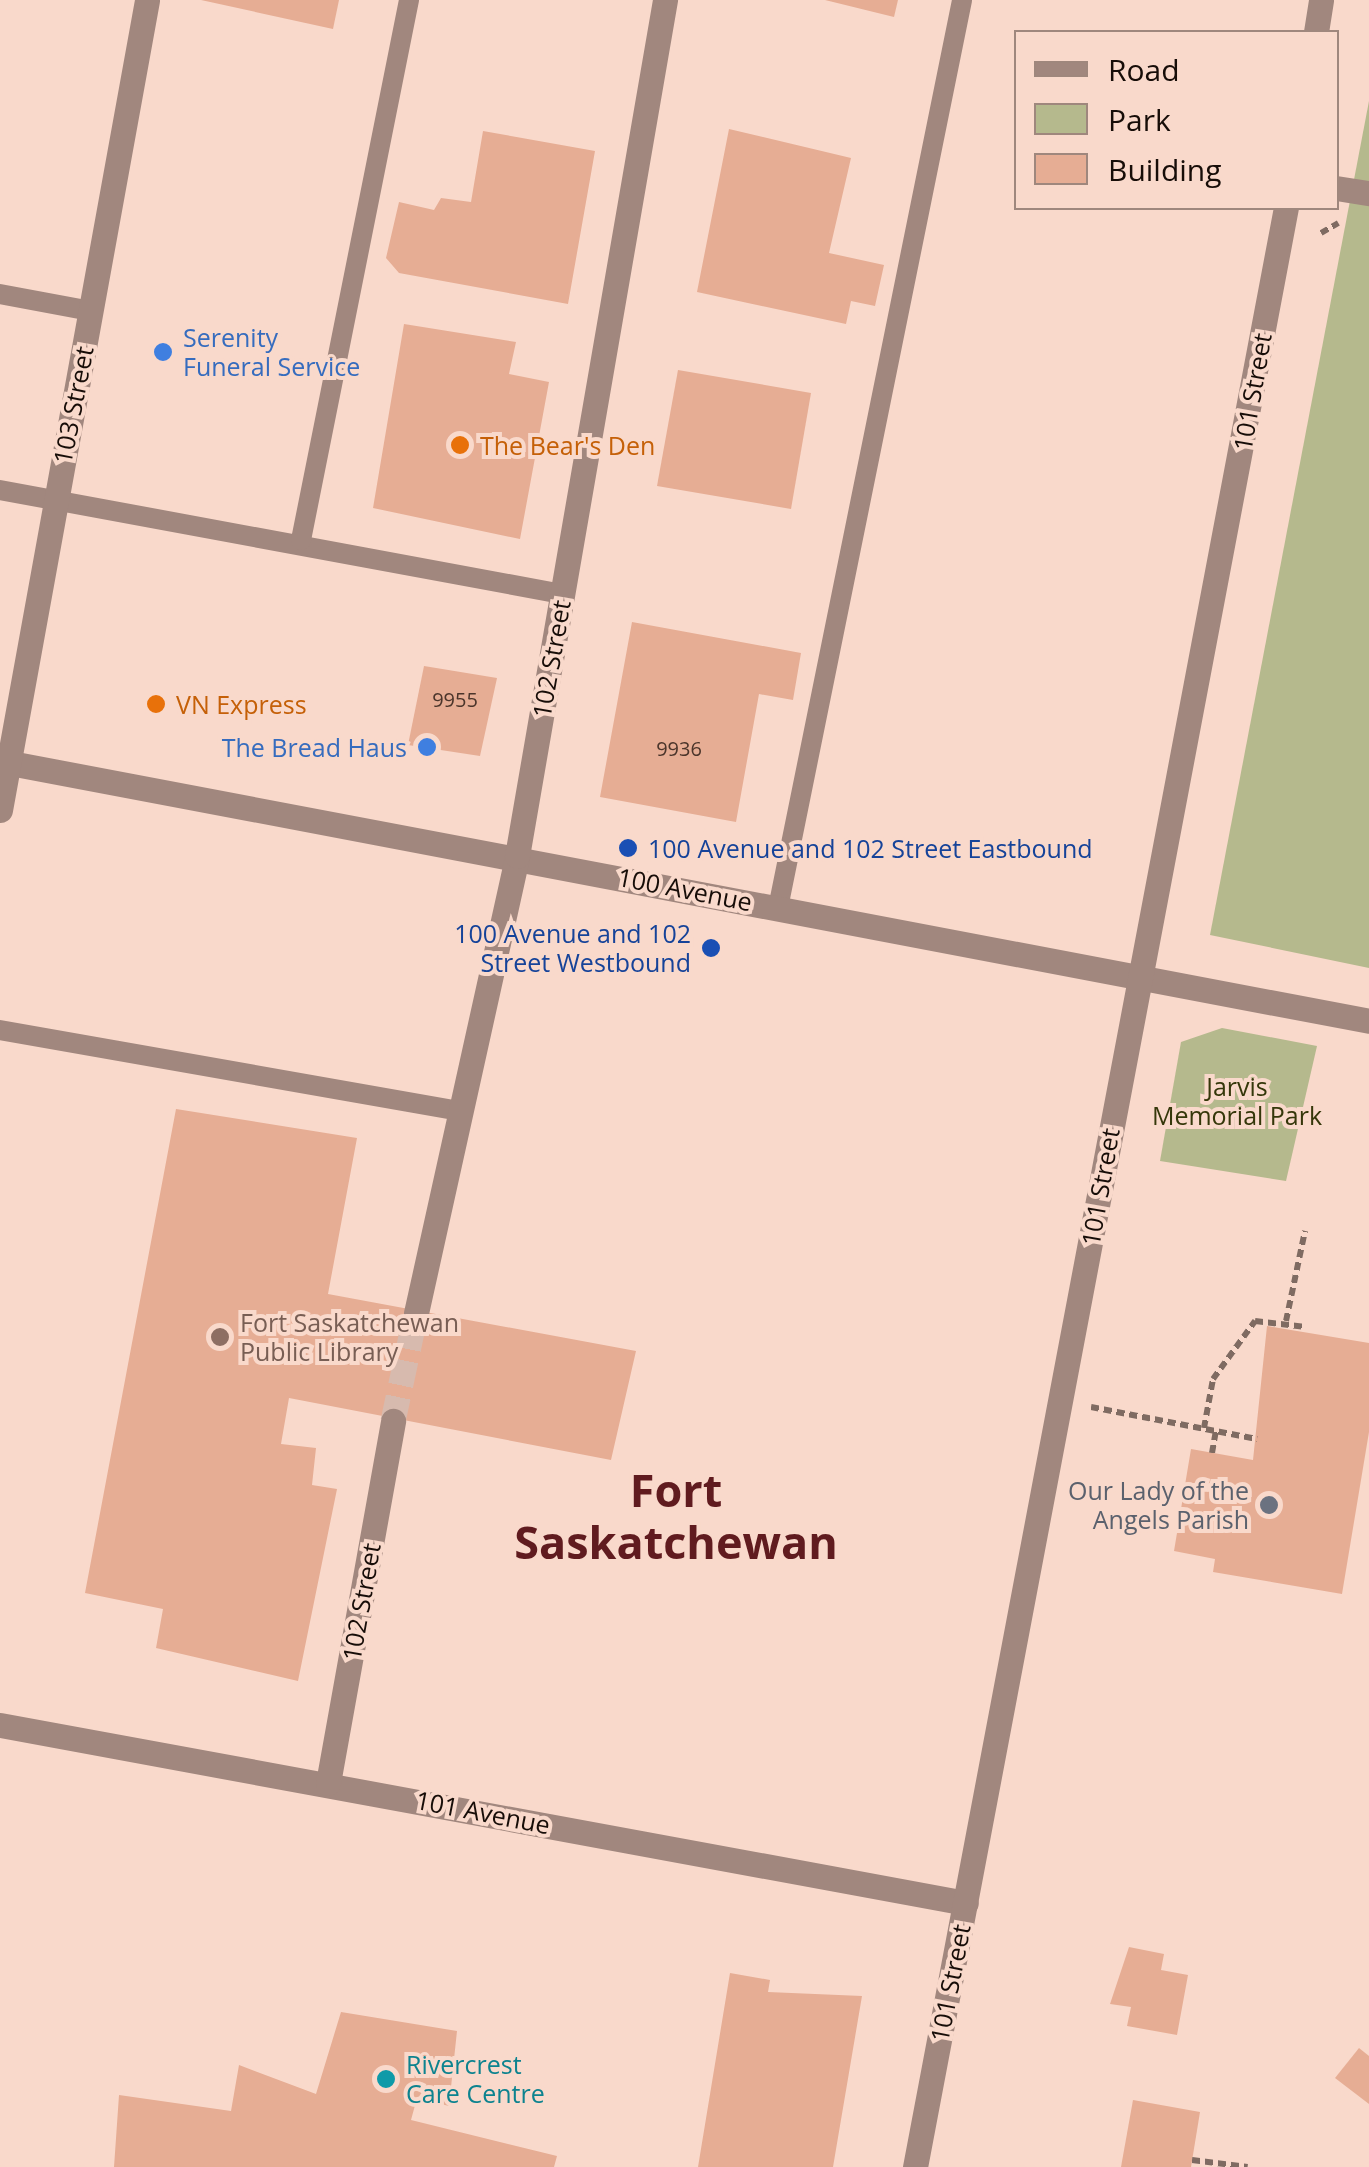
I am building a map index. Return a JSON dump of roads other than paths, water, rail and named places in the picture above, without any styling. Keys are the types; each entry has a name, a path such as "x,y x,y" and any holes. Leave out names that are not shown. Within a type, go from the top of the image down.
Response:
{"street":[{"name":"103 Street","path":"0,810 5,762 147,0"},
{"name":"102 Street","path":"416,1313 518,856 665,0"},
{"path":"1316,30 1321,0"},
{"path":"1339,189 1369,194"},
{"name":"101 Street","path":"915,2167 1143,981 1286,210"},
{"name":"100 Avenue","path":"5,762 518,856 1143,981 1369,1021"},
{"name":"102 Street","path":"328,1783 393,1421"},
{"name":"101 Avenue","path":"0,1724 966,1904"}],"lane":[{"path":"302,540 408,0"},
{"path":"778,908 962,0"},
{"path":"0,294 91,311"},
{"path":"0,490 302,540 562,594"},
{"path":"0,1030 461,1110"}],"tunnel":[{"path":"393,1421 416,1313"}],"place":[{"name":"Serenity Funeral Service","path":"163,352"},
{"name":"The Bear's Den","path":"460,445"},
{"name":"VN Express","path":"156,704"},
{"name":"The Bread Haus","path":"427,747"},
{"name":"100 Avenue and 102 Street Eastbound","path":"628,848"},
{"name":"100 Avenue and 102 Street Westbound","path":"711,948"},
{"name":"Fort Saskatchewan Public Library","path":"220,1337"},
{"name":"Our Lady of the Angels Parish","path":"1269,1505"},
{"name":"Rivercrest Care Centre","path":"386,2079"}],"district":[{"name":"Fort Saskatchewan","path":"676,1516"}],"park label":[{"name":"Jarvis Memorial Park","path":"1237,1102"}]}
